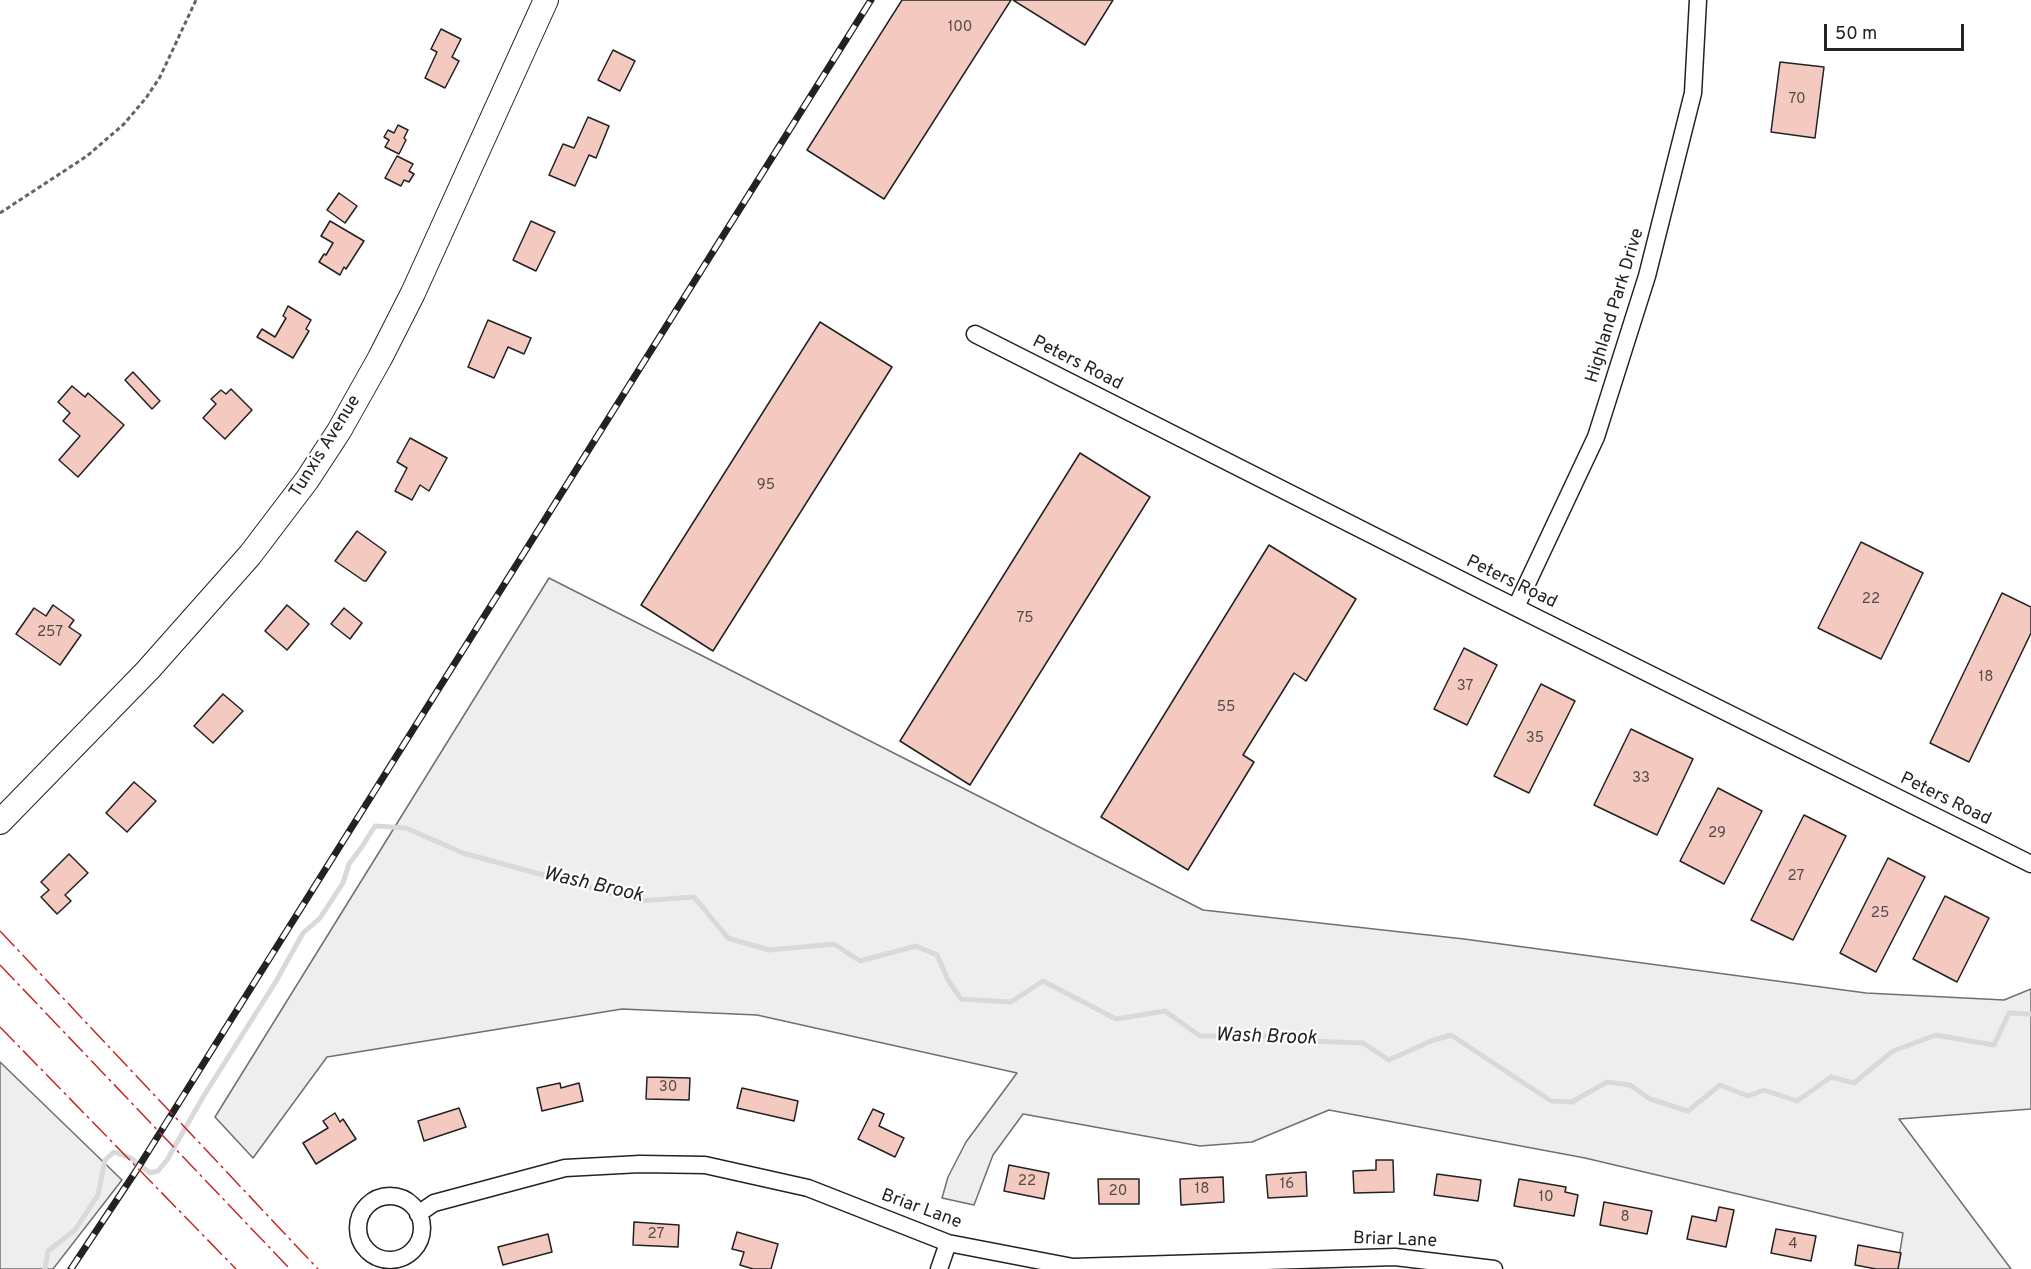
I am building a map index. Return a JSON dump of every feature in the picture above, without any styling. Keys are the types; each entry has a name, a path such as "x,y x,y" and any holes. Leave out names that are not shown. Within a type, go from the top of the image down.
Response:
{"main road":[{"name":"Tunxis Avenue","path":"0,822 155,662 250,555 308,480 375,367 413,292 546,0"}],"street":[{"name":"Highland Park Drive","path":"1516,607 1596,437 1647,276 1694,93 1698,0"},
{"name":"Peters Road","path":"975,334 2031,864"},
{"name":"Briar Lane","path":"418,1214 434,1203 565,1168 640,1164 705,1165 808,1188 948,1244 1073,1268 1395,1257 1494,1269"},
{"path":"939,1269 948,1244"}],"path":[{"path":"0,213 87,156 124,124 160,77 196,0"}],"shaded area":[{"path":"549,578 1203,910 1464,939 1866,993 2004,1000 2031,989 2031,1109 1899,1119 2011,1269 1897,1269 1903,1233 1585,1158 1329,1110 1252,1142 1200,1146 1023,1114 993,1155 974,1205 942,1198 948,1177 966,1142 1017,1073 757,1015 622,1009 327,1057 253,1158 215,1117"},
{"path":"0,1062 122,1180 53,1269 0,1269"}],"building":[{"path":"902,0 1011,0 884,199 807,150"},
{"path":"1013,0 1113,0 1085,45"},
{"path":"441,29 461,39 452,57 459,61 445,88 425,78 437,52 431,49"},
{"path":"613,50 635,61 620,91 598,80"},
{"path":"1780,62 1824,67 1815,138 1771,132"},
{"path":"588,117 609,126 596,158 589,155 575,186 549,175 563,144 574,148"},
{"path":"398,125 408,130 399,154 385,147 389,140 384,137 388,130 394,133"},
{"path":"397,156 413,164 409,171 414,174 409,182 404,180 401,186 385,178"},
{"path":"339,193 357,206 345,223 327,210"},
{"path":"330,221 364,241 340,275 319,262 333,243 321,236"},
{"path":"531,221 555,232 536,271 513,260"},
{"path":"288,306 311,320 306,329 309,331 293,358 257,337 262,329 275,337 286,318 283,316"},
{"path":"488,320 531,338 524,354 508,347 494,378 468,367"},
{"path":"820,322 892,367 713,651 641,605"},
{"path":"133,372 160,401 152,409 125,380"},
{"path":"72,386 85,397 88,393 124,425 78,477 59,460 80,436 63,421 70,413 58,402"},
{"path":"231,389 252,410 225,439 203,418 216,404 211,399 221,390 226,394"},
{"path":"410,438 447,458 429,491 420,485 412,500 395,491 407,468 397,462"},
{"path":"1080,453 1150,497 970,785 900,741"},
{"path":"357,531 386,552 366,581 335,561"},
{"path":"1861,542 1923,573 1881,659 1818,628"},
{"path":"1269,545 1356,599 1306,681 1294,673 1243,755 1254,762 1188,870 1101,817"},
{"path":"2002,593 2031,607 2031,633 1969,762 1930,743"},
{"path":"53,605 74,620 69,627 81,635 60,665 16,634 34,608 46,616"},
{"path":"287,605 309,624 287,650 265,631"},
{"path":"344,608 362,623 350,639 331,624"},
{"path":"1464,648 1497,665 1467,725 1434,709"},
{"path":"1541,684 1575,701 1529,793 1494,776"},
{"path":"223,694 243,711 213,743 194,726"},
{"path":"1631,729 1693,759 1657,835 1594,805"},
{"path":"134,782 156,801 127,832 106,813"},
{"path":"1718,788 1762,811 1724,884 1680,861"},
{"path":"1804,815 1846,836 1793,940 1751,920"},
{"path":"69,854 88,873 65,895 71,901 57,914 41,897 49,890 41,882"},
{"path":"1888,858 1925,877 1876,972 1840,953"},
{"path":"1945,896 1989,918 1957,982 1913,959"},
{"path":"647,1077 690,1078 689,1100 646,1099"},
{"path":"560,1083 561,1088 579,1083 583,1101 542,1111 537,1088"},
{"path":"742,1088 798,1101 794,1121 737,1108"},
{"path":"459,1108 466,1127 424,1141 418,1121"},
{"path":"873,1109 884,1114 879,1126 904,1138 895,1157 858,1139"},
{"path":"335,1113 340,1122 343,1119 356,1139 316,1164 303,1143 328,1128 323,1121"},
{"path":"1376,1160 1393,1160 1394,1192 1354,1193 1353,1171 1376,1170"},
{"path":"1009,1165 1049,1173 1044,1199 1004,1191"},
{"path":"1306,1172 1307,1196 1268,1198 1266,1175"},
{"path":"1437,1174 1481,1180 1478,1201 1434,1195"},
{"path":"1223,1177 1224,1202 1181,1205 1180,1179"},
{"path":"1098,1179 1139,1179 1139,1204 1099,1204"},
{"path":"1519,1179 1566,1187 1565,1192 1578,1195 1574,1216 1514,1206"},
{"path":"1604,1202 1652,1211 1647,1234 1600,1225"},
{"path":"1719,1207 1734,1210 1726,1247 1687,1239 1692,1216 1716,1221"},
{"path":"634,1222 679,1225 678,1247 633,1245"},
{"path":"1776,1229 1816,1236 1811,1261 1771,1253"},
{"path":"737,1232 778,1244 771,1269 753,1269 740,1265 744,1252 732,1249"},
{"path":"548,1234 552,1252 503,1265 498,1247"},
{"path":"1858,1245 1901,1253 1898,1269 1876,1269 1855,1265"}],"waterway":[{"name":"Wash Brook","path":"45,1269 48,1251 75,1230 98,1195 105,1160 114,1152 131,1158 150,1173 158,1171 167,1160 303,933 320,918 343,883 349,864 375,826 406,828 463,853 639,901 694,897 728,938 769,950 834,944 860,961 916,946 937,955 948,980 961,999 1011,1002 1043,981 1116,1019 1165,1011 1200,1036 1278,1036 1309,1041 1363,1043 1389,1060 1431,1041 1451,1035 1551,1101 1572,1102 1607,1082 1630,1085 1650,1099 1688,1111 1720,1085 1748,1096 1764,1090 1797,1101 1831,1077 1854,1083 1893,1051 1936,1035 1994,1045 2009,1013 2031,1014"}],"railway":[{"path":"71,1269 136,1171 871,0"}],"power":[{"path":"0,931 318,1269"},
{"path":"0,965 290,1269"},
{"path":"0,1027 236,1269"}]}
